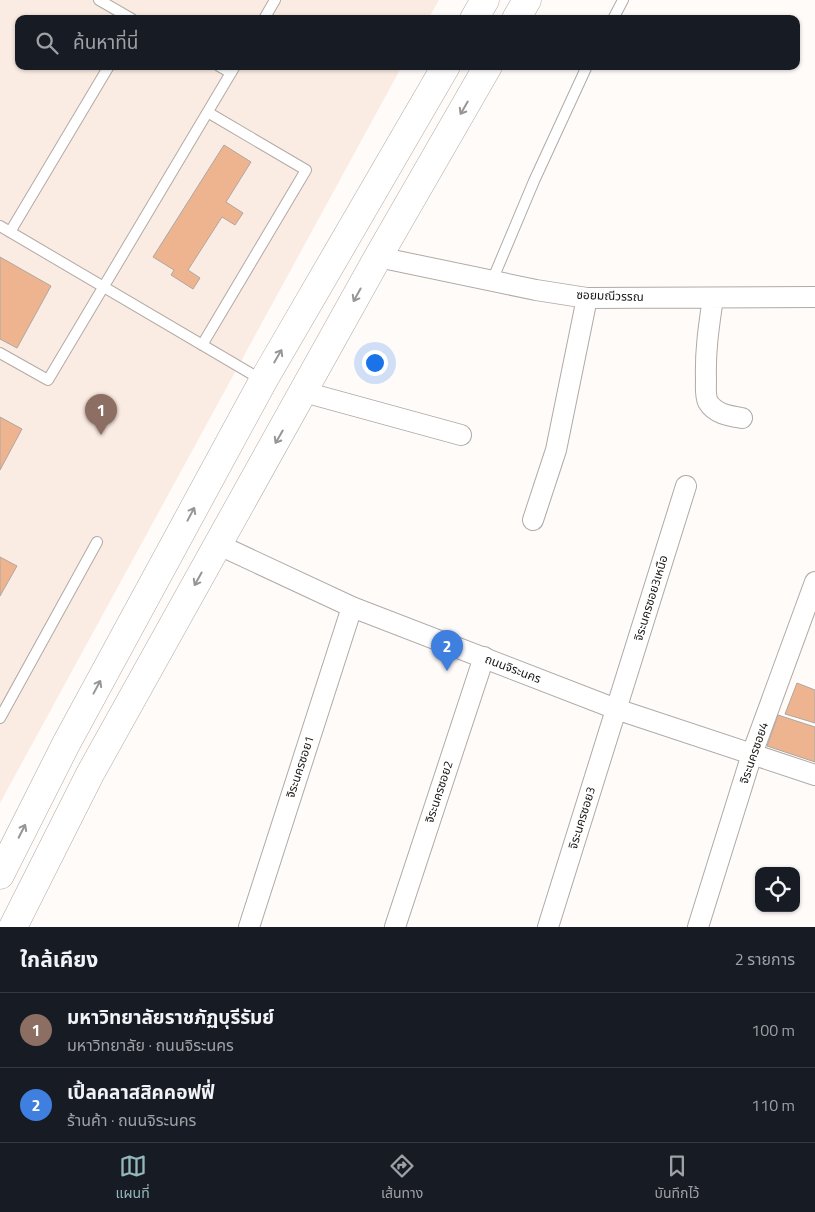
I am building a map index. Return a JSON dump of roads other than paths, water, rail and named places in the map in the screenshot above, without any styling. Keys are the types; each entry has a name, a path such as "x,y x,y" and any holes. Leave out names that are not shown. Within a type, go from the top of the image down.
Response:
{"main road":[{"path":"476,15 485,0"},
{"path":"518,15 527,0"},
{"path":"0,875 71,735 263,381 444,70"},
{"path":"13,927 90,774 378,257 486,70"}],"street":[{"name":"ซอยมณีวรรณ","path":"378,257 492,281 587,298 815,297"},
{"path":"533,520 556,450 587,298"},
{"path":"713,298 705,352 708,402 717,412 727,416 742,418"},
{"path":"304,392 460,435"},
{"name":"จิระนครซอย3เหนือ","path":"616,709 686,486"},
{"name":"ถนนจิระนคร","path":"217,544 352,607 616,709 815,775"},
{"name":"จิระนครซอย4","path":"698,927 752,754 815,582"},
{"name":"จิระนครซอย1","path":"249,927 352,607"},
{"name":"จิระนครซอย2","path":"395,927 484,657"},
{"name":"จิระนครซอย3","path":"548,927 616,709"}],"lane":[{"path":"98,0 125,15"},
{"path":"266,15 275,0"},
{"path":"615,15 623,0"},
{"path":"10,232 107,70"},
{"path":"0,353 48,380 233,70"},
{"path":"492,281 534,181 585,70"},
{"path":"202,345 306,170 208,113"},
{"path":"0,226 263,381"},
{"path":"0,718 97,542"}],"place":[{"name":"มหาวิทยาลัยราชภัฏบุรีรัมย์","path":"101,435"},
{"name":"เปิ้ลคลาสสิคคอฟฟี่","path":"447,671"}]}
